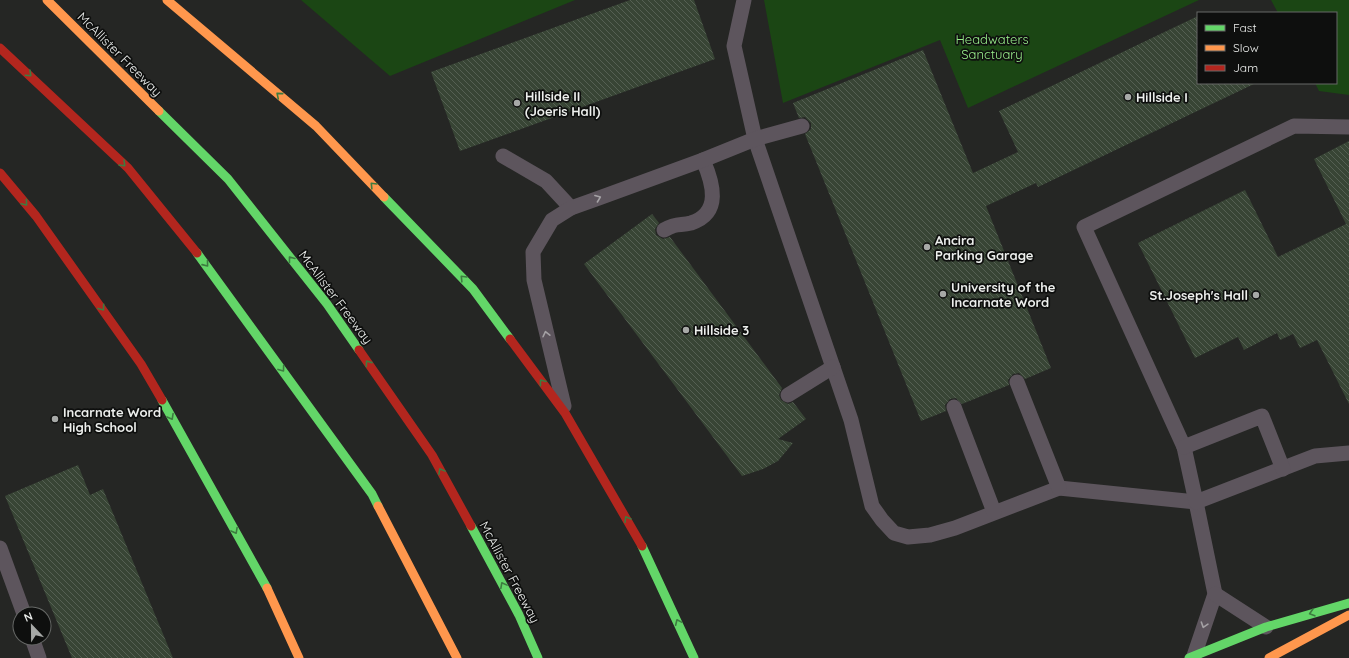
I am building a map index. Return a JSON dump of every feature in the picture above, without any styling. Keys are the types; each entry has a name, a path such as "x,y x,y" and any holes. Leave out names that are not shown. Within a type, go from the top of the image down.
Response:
{"main road":[{"name":"McAllister Freeway","path":"47,0 228,179 327,304 432,455 519,615 538,658"},
{"path":"167,0 316,126 473,289 565,413 646,553 694,658"},
{"path":"0,48 128,168 212,271 372,494 430,603 457,658"},
{"path":"0,173 36,216 141,364 266,586 299,658"},
{"path":"1192,657 1266,627 1349,603"},
{"path":"1269,658 1349,615"}],"lane":[{"path":"744,0 734,46 755,139 851,420 872,506 894,533 908,537 930,535 955,528 1059,488 1196,502 1315,456 1349,453"},
{"path":"565,413 534,280 533,252 552,220 571,208 703,160 755,139 802,126"},
{"path":"1192,657 1215,594 1184,447 1084,227 1294,126 1349,128"},
{"path":"503,156 546,181 571,208"},
{"path":"664,230 674,224 690,223 706,215 713,201 711,179 703,160"},
{"path":"788,395 833,367"},
{"path":"1017,382 1059,488"},
{"path":"954,407 994,512"},
{"path":"1184,447 1262,416 1283,469"},
{"path":"0,548 21,606"},
{"path":"1215,594 1266,627"},
{"path":"35,646 39,658"}],"green space":[{"path":"301,0 575,0 390,76"},
{"name":"Headwaters Sanctuary","path":"764,0 1199,0 968,108 940,40 783,103"},
{"path":"1271,0 1349,0 1349,95 1319,91 1316,84 1337,84 1337,12 1277,12"}],"building":[{"name":"Hillside II (Joeris Hall)","path":"630,0 694,0 715,59 460,151 431,72"},
{"name":"Ancira Parking Garage","path":"1197,16 1197,84 1254,84 1038,187 1036,183 986,206 1051,368 1025,379 1019,373 1013,374 1008,380 1009,385 962,404 956,398 950,399 945,405 946,411 921,421 805,134 811,129 811,123 805,117 799,118 793,103 923,50 973,173 1018,152 999,111"},
{"name":"St.Joseph's Hall","path":"1349,141 1349,404 1317,340 1300,348 1293,334 1280,340 1277,333 1244,350 1238,337 1195,358 1138,243 1245,190 1278,257 1346,224 1314,159"},
{"name":"Hillside 3","path":"652,214 659,223 655,229 656,235 663,239 670,237 782,388 779,395 781,400 788,404 793,402 806,419 778,439 793,443 778,461 763,469 742,476 584,264"},
{"path":"78,465 90,495 103,489 173,658 72,658 52,610 52,606 50,606 5,496"}],"traffic: fast":[{"path":"159,111 228,179 327,304 359,350"},
{"path":"384,197 473,289 510,339"},
{"path":"197,253 372,494 378,506"},
{"path":"162,400 267,588"},
{"path":"471,526 519,615 538,658"},
{"path":"642,546 694,658"},
{"path":"1189,658 1266,627 1349,603"}],"traffic: slow":[{"path":"47,0 159,111"},
{"path":"167,0 316,126 384,197"},
{"path":"378,506 457,658"},
{"path":"267,588 299,658"},
{"path":"1269,658 1349,615"}],"traffic: jam":[{"path":"0,48 128,168 197,253"},
{"path":"0,173 36,216 141,364 162,400"},
{"path":"510,339 565,413 642,546"},
{"path":"359,350 432,455 471,526"}],"place":[{"name":"Hillside I","path":"1128,97"},
{"name":"Hillside II (Joeris Hall)","path":"517,103"},
{"name":"Ancira Parking Garage","path":"927,247"},
{"name":"University of the Incarnate Word","path":"943,294"},
{"name":"St.Joseph's Hall","path":"1256,295"},
{"name":"Hillside 3","path":"686,330"},
{"name":"Incarnate Word High School","path":"55,419"}]}
